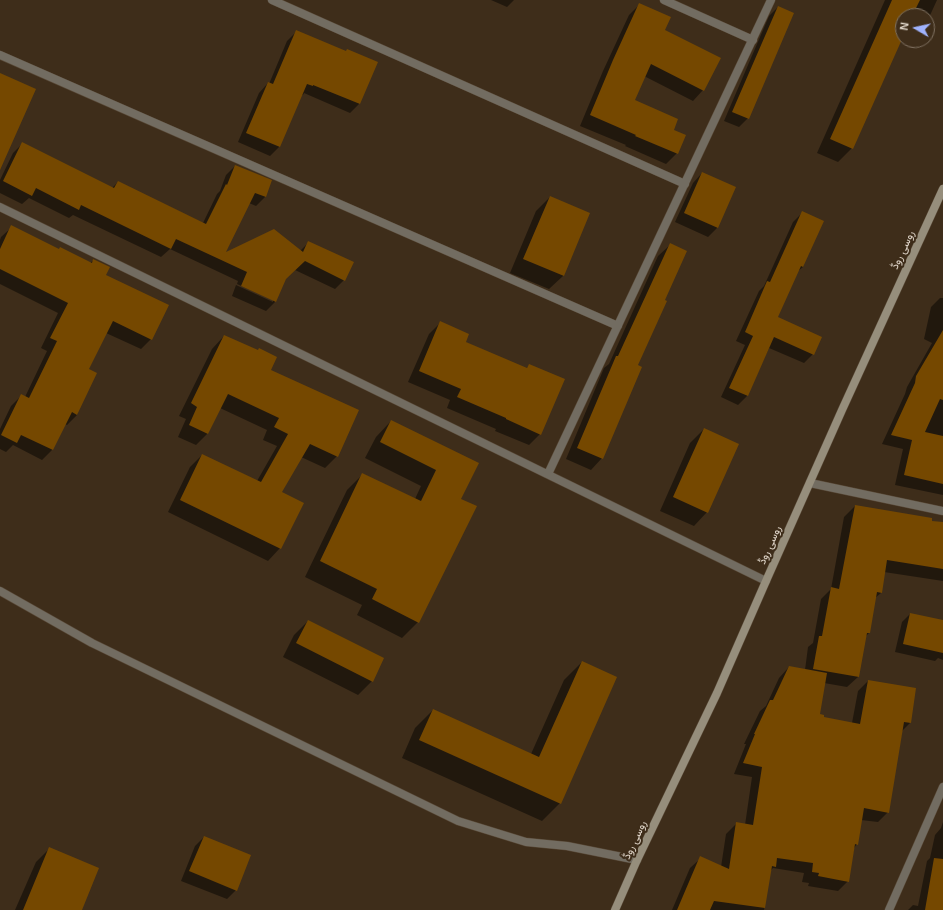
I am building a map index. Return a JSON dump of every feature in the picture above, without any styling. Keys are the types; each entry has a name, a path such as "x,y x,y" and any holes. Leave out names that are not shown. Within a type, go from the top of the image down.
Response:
{"main road":[{"name":"روسی روڈ","path":"615,910 637,860 717,693 845,403 943,189"}],"street":[{"path":"272,0 685,184"},
{"path":"664,0 753,40"},
{"path":"548,474 771,0"},
{"path":"0,55 618,326"},
{"path":"0,207 766,581"},
{"path":"810,483 943,511"},
{"path":"0,591 92,643 458,821 526,842 567,846 637,860"},
{"path":"889,910 943,787"}],"building":[{"path":"892,0 920,0 916,8 895,8 895,48 898,48 853,149 830,139"},
{"path":"639,3 671,17 665,30 721,58 704,91 651,64 635,100 678,119 674,130 686,135 678,154 590,115"},
{"path":"778,6 794,13 749,119 732,112"},
{"path":"296,30 346,51 347,49 378,62 360,104 307,84 280,147 246,133 268,82 273,84"},
{"path":"0,73 36,89 0,170"},
{"path":"22,142 114,188 118,181 206,224 226,184 227,185 235,165 272,180 266,197 255,193 226,252 274,229 303,252 308,241 354,262 345,281 305,261 286,279 276,302 241,286 247,272 176,239 171,249 81,205 79,210 36,188 32,196 3,181"},
{"path":"702,172 736,187 718,228 684,213"},
{"path":"550,196 590,213 564,276 523,259"},
{"path":"802,211 824,221 803,267 801,266 778,317 822,337 814,355 774,337 748,396 729,388 753,336 745,332 767,281 770,282"},
{"path":"11,225 59,249 60,247 92,263 93,259 110,267 106,275 169,305 152,340 113,321 89,369 97,373 77,415 72,412 53,450 21,435 17,443 1,435 21,394 29,398 57,341 50,338 68,303 0,269 0,249"},
{"path":"670,243 687,251 665,300 667,301 638,365 642,367 603,459 577,448 616,356 618,356"},
{"path":"440,321 469,334 466,342 527,368 529,364 565,379 541,435 457,397 461,389 419,371"},
{"path":"943,330 943,400 940,399 925,432 943,436 943,484 904,475 912,440 891,435 915,383 916,376"},
{"path":"224,335 258,350 259,348 277,357 271,370 359,410 338,457 310,444 282,492 304,503 281,549 180,500 202,454 261,482 288,434 274,427 279,418 228,394 208,434 189,425 197,407 191,403"},
{"path":"391,420 479,463 461,499 477,506 419,623 372,599 377,589 320,561 362,473 421,501 436,470 380,442"},
{"path":"704,428 739,444 708,513 673,497"},
{"path":"855,505 932,518 932,521 943,522 943,569 887,560 882,593 877,592 870,633 867,633 859,677 813,669 819,636 822,636 831,587 839,589"},
{"path":"910,613 943,620 943,653 903,644"},
{"path":"308,620 384,658 373,682 296,643"},
{"path":"582,661 617,677 561,804 419,740 433,709 539,757"},
{"path":"789,666 827,673 820,714 824,715 824,717 860,724 868,680 916,688 911,723 904,722 889,813 864,808 858,845 855,844 849,882 818,876 819,873 812,872 813,863 777,858 776,867 772,866 765,908 714,901 710,910 677,910 700,856 729,869 736,822 753,825 762,767 743,763 754,734 770,700 773,700"},
{"path":"204,836 251,855 237,891 189,871"},
{"path":"49,847 99,868 82,910 23,910"},
{"path":"934,858 943,859 943,910 925,910"}]}
